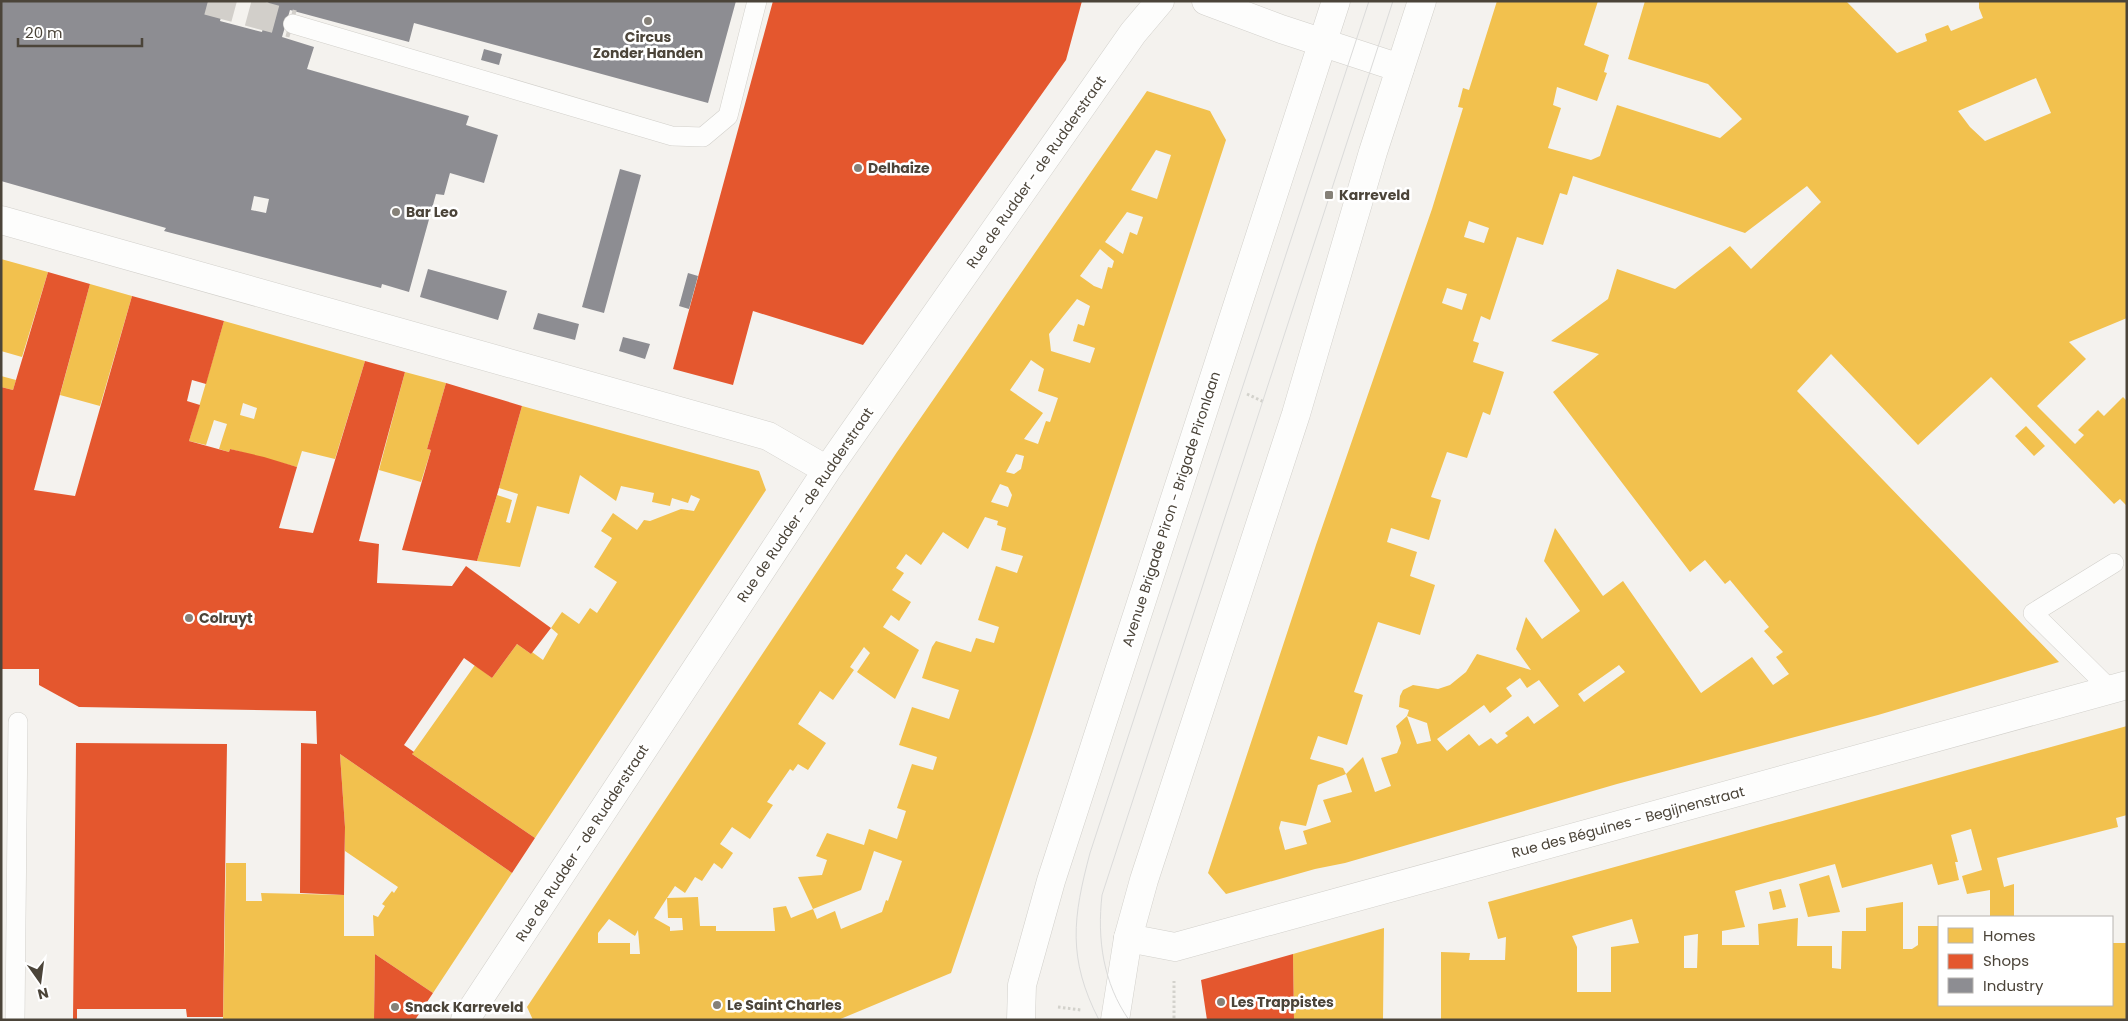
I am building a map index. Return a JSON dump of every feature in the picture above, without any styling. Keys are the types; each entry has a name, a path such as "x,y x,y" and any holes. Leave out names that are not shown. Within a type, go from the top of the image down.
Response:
{"street":[{"name":"Rue de Rudder - de Rudderstraat","path":"465,1020 827,470 1133,33 1160,1"},
{"path":"1206,1 1400,68"},
{"name":"Avenue Brigade Piron - Brigade Pironlaan","path":"1021,1020 1022,985 1051,881 1336,1"},
{"path":"1115,1020 1128,938 1144,880 1296,414 1373,152 1422,1"},
{"path":"1,220 768,436 827,470"},
{"name":"Rue des Béguines - Begijnenstraat","path":"1128,938 1175,947 2118,687"}],"lane":[{"path":"293,24 672,136 703,137 728,116 757,1"},
{"path":"2114,563 2033,614 2118,687"},
{"path":"15,1020 18,722"}],"building: Homes":[{"path":"1497,1 1598,1 1584,45 1609,55 1604,72 1607,73 1597,101 1557,87 1553,105 1561,108 1548,148 1591,160 1600,156 1617,105 1720,138 1742,119 1708,84 1628,59 1645,1 1846,1 1897,53 1927,41 1925,34 1948,25 1951,31 1983,18 1979,8 1979,1 2126,1 2127,318 2069,342 2086,359 2037,406 2075,444 2084,435 2078,430 2098,410 2104,416 2123,397 2127,401 2127,506 2120,499 2114,504 1991,377 1918,445 1831,354 1797,391 2059,662 1878,715 1617,784 1345,863 1315,869 1226,894 1208,873 1316,545 1432,209 1463,108 1458,107 1463,88 1469,90","holes":["2036,78 2051,113 1985,141 1970,127 1958,111","1573,176 1745,233 1807,186 1821,202 1751,269 1730,246 1675,289 1617,269 1608,299 1551,341 1599,354 1553,392 1690,572 1705,560 1725,584 1730,580 1769,627 1764,631 1783,652 1776,657 1789,674 1773,685 1752,657 1701,693 1623,581 1603,596 1555,528 1544,561 1580,611 1542,639 1526,617 1516,649 1531,670 1477,654 1466,672 1450,685 1438,689 1413,685 1403,690 1400,696 1399,707 1409,710 1407,716 1396,726 1401,743 1397,753 1381,758 1391,786 1375,792 1363,757 1346,774 1343,768 1310,759 1318,736 1347,745 1363,695 1354,692 1378,622 1420,635 1435,585 1410,576 1417,552 1387,542 1391,528 1429,540 1441,500 1431,497 1447,452 1467,458 1483,412 1490,415 1504,372 1473,362 1479,343 1473,341 1481,316 1490,320 1517,237 1543,245 1560,193 1567,195","1469,221 1489,228 1484,243 1464,237","1447,288 1467,294 1462,310 1442,303","1619,665 1625,672 1584,702 1578,694","1520,678 1527,688 1539,680 1559,706 1534,724 1528,716 1505,733 1508,736 1497,744 1491,738 1479,746 1469,734 1447,751 1437,739 1484,705 1490,713 1512,696 1506,688","1407,716 1427,723 1431,741 1417,744","1346,774 1352,792 1323,800 1331,822 1303,831 1307,844 1285,850 1279,828 1281,821 1306,826 1318,785"]},
{"path":"1147,91 1210,111 1226,140 1033,731 951,973 838,1020 533,1020 527,1007 897,452","holes":["1156,150 1171,155 1157,199 1131,190","1127,212 1143,217 1137,235 1130,232 1123,254 1105,242","1100,249 1114,261 1112,268 1108,267 1102,289 1080,276","1077,299 1090,306 1084,326 1078,324 1073,341 1095,348 1090,363 1051,351 1049,334","1031,360 1044,369 1038,391 1058,398 1050,422 1046,421 1038,444 1024,439 1043,413 1010,390","1016,454 1024,456 1021,469 1014,474 1006,472","1000,484 1008,487 1012,495 1008,507 991,502","985,517 998,521 997,525 1006,528 1001,550 1023,556 1017,573 996,566 978,620 999,627 994,643 976,638 971,652 936,641 932,647 922,678 959,690 949,719 912,707 899,745 937,757 933,770 912,764 897,808 906,811 897,839 869,829 864,845 827,833 816,856 827,860 822,875 798,877 813,909 791,918 786,906 773,908 775,931 716,931 716,926 700,926 698,897 667,898 675,886 685,893 695,877 702,881 714,863 722,869 733,853 720,844 732,827 750,839 773,805 767,802 790,769 793,771 798,764 808,770 826,743 798,724 820,691 833,700 854,670 850,667 864,647 870,653 857,672 895,699 919,650 883,627 891,615 899,621 911,602 892,590 904,573 896,568 906,554 921,565 943,532 968,549","874,851 902,861 888,901 886,900 882,912 841,929 835,911 817,919 813,909 861,890","667,898 668,918 682,918 683,930 670,931 670,927 654,918","609,919 635,936 638,930 640,954 630,954 630,943 598,943 598,933"]},
{"path":"1,259 48,272 22,357 1,351"},
{"path":"90,284 132,296 100,406 60,395"},
{"path":"224,321 365,361 335,459 302,451 297,467 230,449 229,452 219,449 227,424 214,420 206,445 189,441","holes":["243,403 257,408 254,419 240,415"]},
{"path":"405,372 446,383 427,449 431,450 421,482 379,470"},
{"path":"1,376 16,380 13,390 1,387"},
{"path":"522,406 759,471 766,490 535,838 412,754 475,665 492,678 517,644 543,660 558,634 551,628 562,612 579,624 590,608 597,613 617,582 594,567 612,538 601,531 613,513 637,530 644,520 650,521 681,509 694,511 700,499 691,495 688,503 672,498 670,506 652,502 654,493 621,486 616,501 580,475 569,514 537,506 520,567 477,561 497,495 512,500 506,522 510,523 518,494 499,488"},
{"path":"2026,426 2045,446 2034,456 2015,436"},
{"path":"2127,726 2127,815 2116,818 2118,827 1997,858 2004,887 2014,884 2014,916 1990,916 1990,890 1967,894 1962,876 1982,870 1971,829 1951,835 1958,862 1955,862 1959,880 1938,885 1932,864 1842,888 1835,864 1735,891 1745,927 1722,931 1722,945 1759,945 1758,924 1798,918 1797,946 1832,946 1832,968 1841,969 1842,931 1866,931 1866,908 1903,902 1903,949 1912,949 1918,945 1918,926 1938,926 1938,1006 2113,1006 2113,943 2127,943 2127,1020 1441,1020 1441,952 1470,953 1469,960 1505,960 1506,937 1498,939 1488,902","holes":["1632,919 1639,943 1611,947 1611,992 1577,992 1577,947 1572,936","1698,934 1697,968 1684,968 1684,936"]},
{"path":"340,754 512,873 433,993 375,954 374,1020 223,1020 226,863 246,863 246,901 262,901 261,893 344,895 344,936 374,936 373,915 378,917 385,906 382,904 392,891 394,893 398,887 345,851"},
{"path":"1829,875 1840,912 1808,917 1799,884"},
{"path":"1781,889 1786,907 1773,910 1769,892"},
{"path":"1384,928 1383,1020 1294,1020 1293,954"}],"building: Shops":[{"name":"Delhaize","path":"773,1 1082,1 1066,60 863,345 753,311 733,385 673,369"},
{"path":"48,272 90,284 34,490 75,496 132,296 224,321 206,384 192,380 187,401 200,405 189,441 229,452 230,449 264,457 297,467 279,528 313,533 365,361 405,372 359,541 379,544 377,583 452,586 466,566 551,628 531,654 517,644 492,678 464,658 404,745 414,752 412,754 535,838 512,873 340,754 345,827 344,895 300,893 301,743 317,744 316,711 79,707 39,685 39,669 1,669 1,387 13,390"},
{"path":"446,383 522,406 477,561 402,550 431,450 427,449"},
{"path":"76,743 227,744 223,1017 187,1017 186,1009 77,1009 77,1020 73,1020"},
{"path":"375,954 433,993 415,1020 374,1020"},
{"path":"1293,954 1294,1020 1207,1020 1201,980"}],"building: Industry":[{"path":"1,1 225,1 220,21 262,32 269,3 265,1 736,1 708,103 414,23 409,42 290,10 282,37 314,47 307,69 469,116 466,125 498,135 484,183 450,173 444,195 436,194 409,292 382,284 381,288 164,231 166,228 1,181","holes":["254,196 269,199 266,213 251,210"]},
{"path":"484,49 502,54 499,65 481,60"},
{"path":"620,169 641,175 604,313 582,307"},
{"path":"428,269 507,291 498,320 420,297"},
{"path":"688,273 698,276 689,309 679,306"},
{"path":"538,313 579,324 575,340 533,329"},
{"path":"623,337 650,344 645,359 619,351"}],"tunnel":[{"path":"208,1 293,24"}],"tram line":[{"path":"1099,1020 1082,977 1076,937 1080,897 1090,853 1369,1"},
{"path":"1129,1020 1113,991 1104,960 1100,928 1102,895 1393,1"}],"place":[{"name":"Circus Zonder Handen","path":"648,21"},
{"name":"Delhaize","path":"858,168"},
{"name":"Karreveld","path":"1329,195"},
{"name":"Bar Leo","path":"396,212"},
{"name":"Colruyt","path":"189,618"},
{"name":"Les Trappistes","path":"1221,1002"},
{"name":"Le Saint Charles","path":"717,1005"},
{"name":"Snack Karreveld","path":"395,1007"}]}
